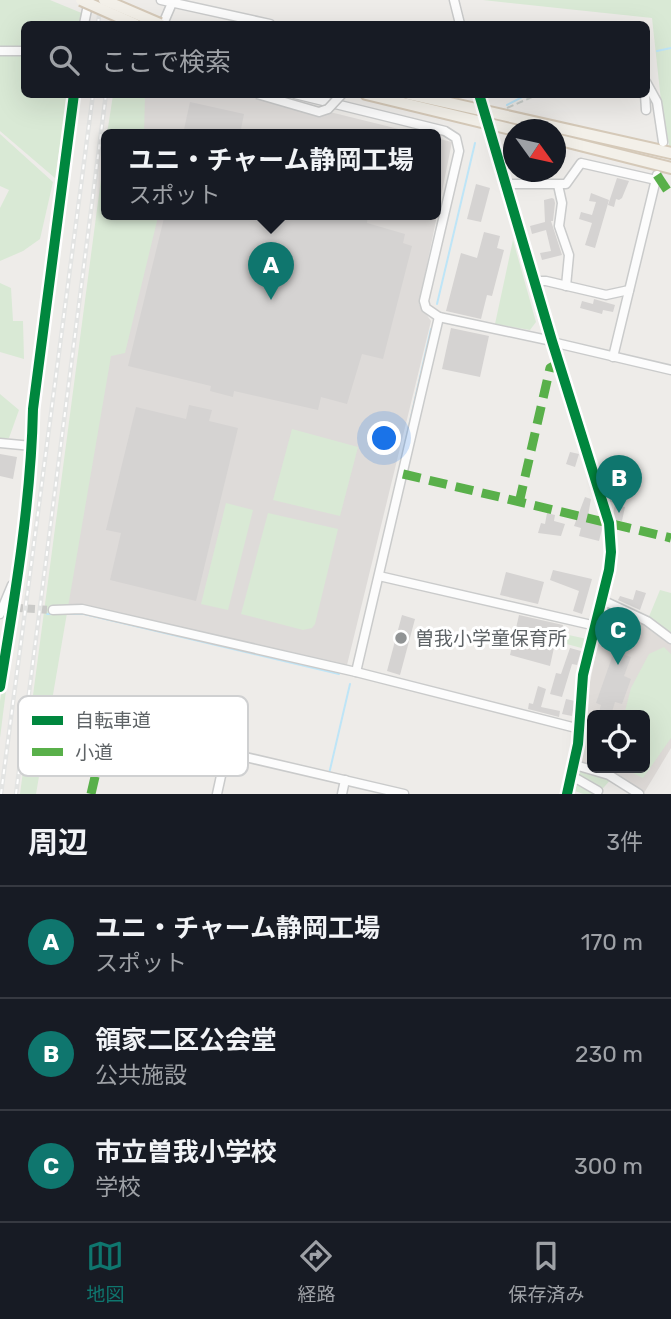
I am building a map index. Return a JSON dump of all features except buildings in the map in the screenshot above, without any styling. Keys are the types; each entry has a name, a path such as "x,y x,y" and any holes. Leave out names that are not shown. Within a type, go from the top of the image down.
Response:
{"main road":[{"path":"81,0 128,21"},
{"path":"104,0 155,21"},
{"path":"386,98 671,153"},
{"path":"422,98 503,125"},
{"path":"566,142 671,168"}],"street":[{"path":"85,21 89,0"},
{"path":"124,21 127,0"},
{"path":"161,0 256,21"},
{"path":"454,0 459,21"},
{"path":"163,21 172,3"},
{"path":"0,51 21,51"},
{"path":"650,89 657,102 666,138"},
{"path":"0,687 16,576 32,446 33,409 73,98"},
{"path":"270,98 319,113 328,109 338,98"},
{"path":"311,98 432,129"},
{"path":"480,98 609,523 611,552 583,675 580,729 575,765 567,794"},
{"path":"645,98 646,110"},
{"path":"441,131 451,134 459,145 459,151 424,301 426,308 439,317 671,370"},
{"path":"506,184 566,184 581,163 656,177 613,357"},
{"path":"558,185 562,203 559,226 569,255 566,286"},
{"path":"441,204 446,205"},
{"path":"535,281 606,295 629,290"},
{"path":"356,673 439,317"},
{"path":"0,443 32,446"},
{"path":"0,614 16,576"},
{"path":"379,576 596,626"},
{"path":"602,600 647,621 671,639"},
{"path":"53,610 82,609 580,729"},
{"path":"248,758 404,794"},
{"path":"575,765 609,775 639,794"},
{"path":"216,794 220,776"},
{"path":"572,776 598,791"},
{"path":"342,794 345,780"}],"path":[{"path":"503,109 529,98"}],"shaded area":[{"path":"126,98 273,98 399,129 123,129"},
{"path":"441,139 452,142 441,196"},
{"path":"110,220 436,220 419,304 431,321 347,665 59,602"},
{"path":"606,604 634,618 671,643 671,748 644,793 607,773 650,773 650,710 587,710 587,766 580,764 588,692"}],"green space":[{"path":"0,0 50,0 84,14 82,21 21,21 21,48 0,47"},
{"path":"483,0 671,0 671,156 661,101 652,18"},
{"path":"0,53 21,55 21,98 68,98 55,178 0,131"},
{"path":"113,98 145,98 144,129 108,129"},
{"path":"0,134 53,182 40,239 23,251 0,261 0,208 9,190 0,186"},
{"path":"101,179 101,220 157,221 125,353 111,356 53,696 33,696"},
{"path":"513,240 536,322 530,330 495,324"},
{"path":"0,283 11,288 13,321 23,321 24,359 0,352"},
{"path":"0,394 19,410 9,438 0,438"},
{"path":"292,429 358,447 340,516 273,500"},
{"path":"226,503 253,510 228,610 201,604"},
{"path":"268,513 338,529 312,628 303,630 241,614"},
{"path":"660,590 671,593 671,632 648,619"},
{"path":"16,611 0,738 0,701"},
{"path":"564,634 587,639 585,649 563,643"},
{"path":"664,647 671,654 671,738 650,768 650,710 625,710 631,688 649,654"},
{"path":"581,769 587,773 612,778 598,794 575,791"},
{"path":"633,773 646,773 643,778"},
{"path":"22,776 39,776 36,794 20,794"}],"waterway":[{"path":"657,51 671,48"},
{"path":"507,105 520,98"},
{"path":"437,304 475,143"},
{"path":"405,444 431,329"},
{"path":"47,614 84,614 339,674"},
{"path":"329,774 350,684"}],"tunnel":[{"path":"3,607 53,610"}],"railway":[{"path":"98,21 101,0"},
{"path":"116,21 119,0"},
{"path":"1,794 92,98"},
{"path":"102,129 105,98"},
{"path":"29,696 101,133"},
{"path":"16,794 18,776"}],"marked path":[{"path":"657,175 671,196"},
{"path":"519,503 550,368 559,363"},
{"path":"403,474 671,538"},
{"path":"91,794 95,776"}],"cycle path":[{"path":"0,687 21,549 33,409 73,98"},
{"path":"480,98 609,523 609,570 583,675 578,744 567,794"}],"place":[{"name":"ユニ・チャーム静岡工場","path":"271,300"},
{"name":"領家二区公会堂","path":"619,513"},
{"name":"曽我小学童保育所","path":"401,638"},
{"name":"市立曽我小学校","path":"618,665"}]}
